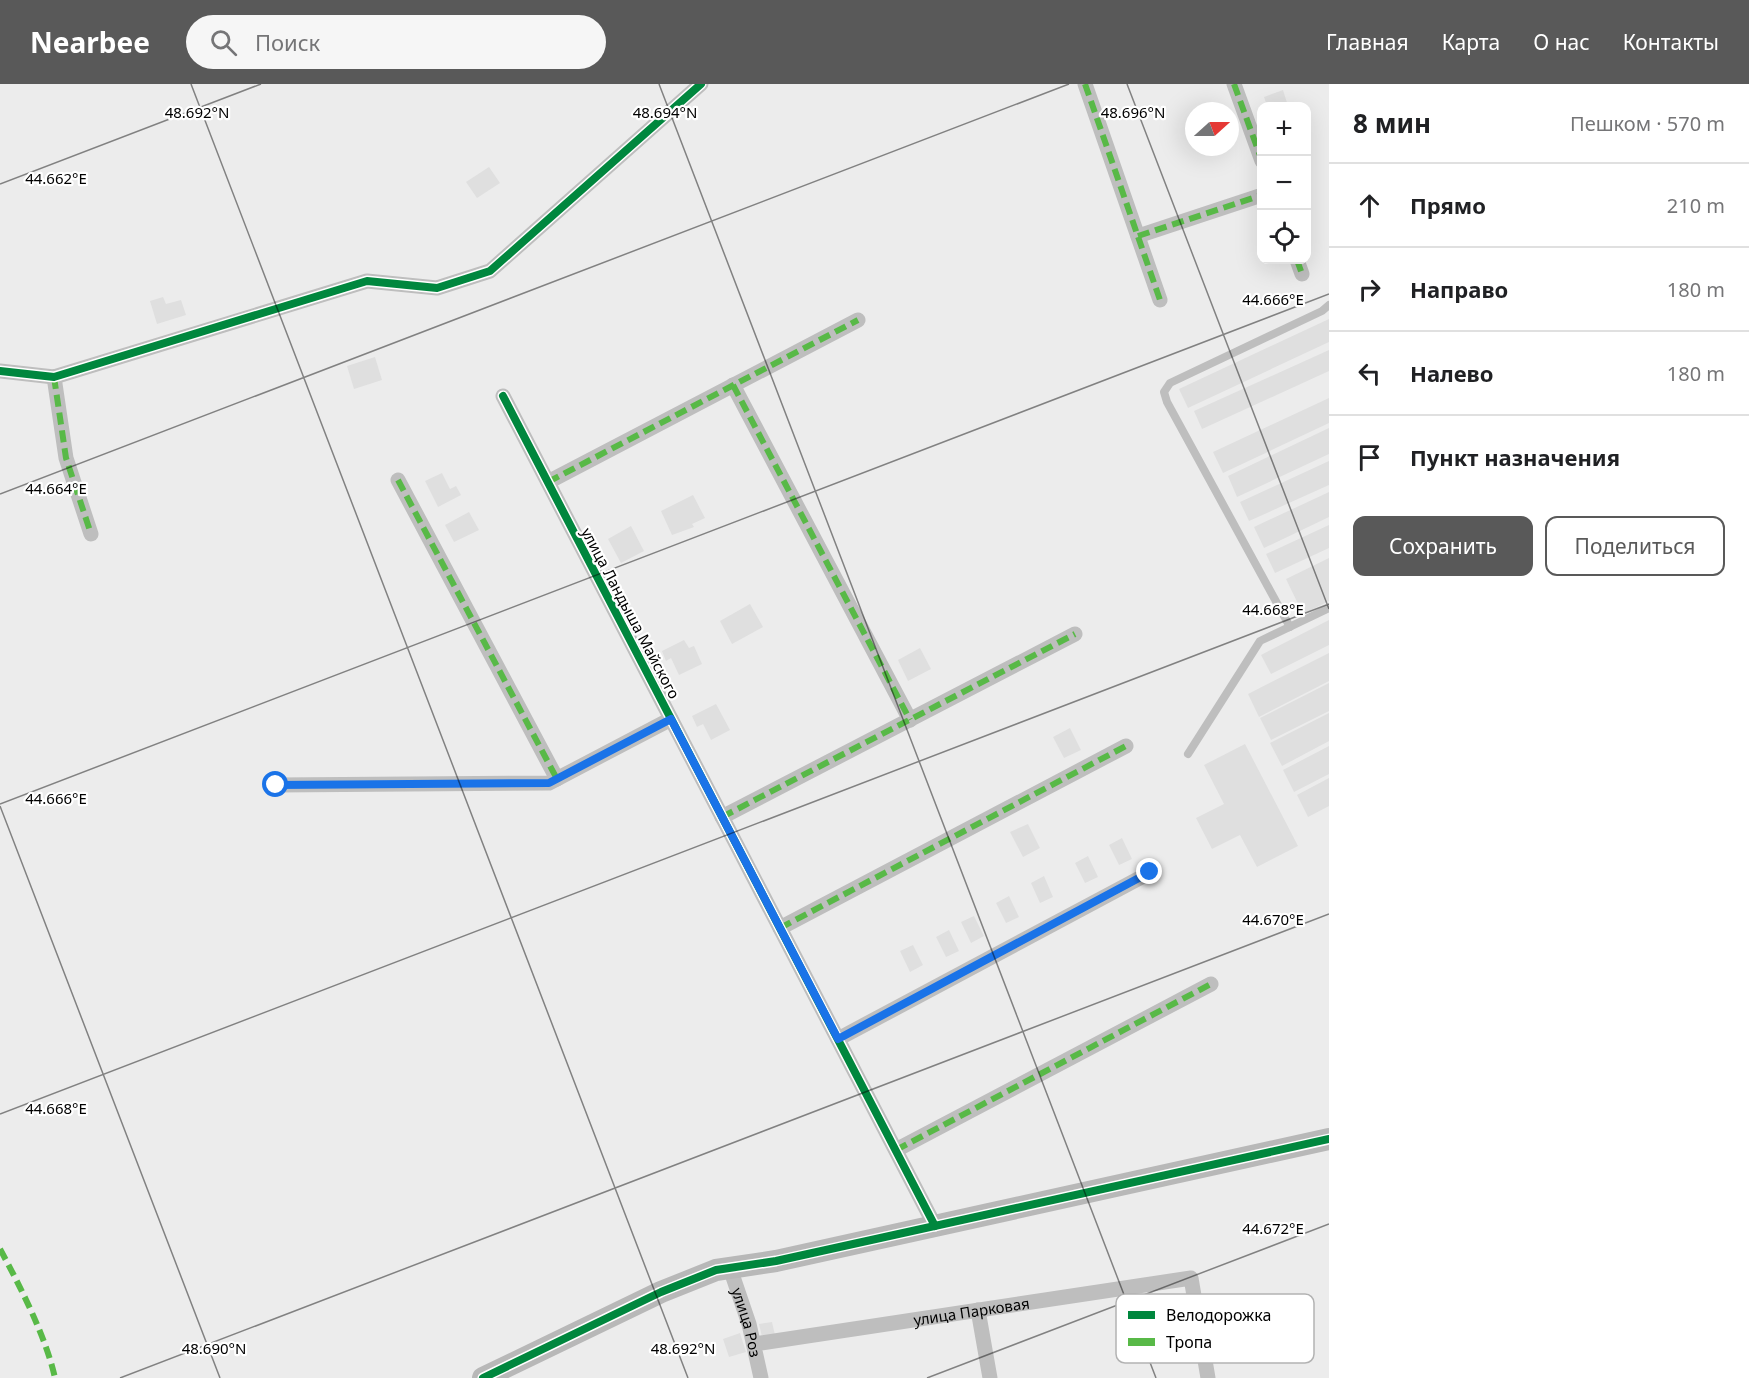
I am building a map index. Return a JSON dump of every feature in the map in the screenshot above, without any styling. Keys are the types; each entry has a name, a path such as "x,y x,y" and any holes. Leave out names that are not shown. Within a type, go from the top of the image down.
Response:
{"street":[{"path":"0,371 54,377 367,281 437,288 490,271 701,84"},
{"path":"1085,84 1160,300"},
{"path":"1234,84 1260,156"},
{"path":"1138,236 1257,197"},
{"path":"548,482 858,320"},
{"path":"54,377 66,458 91,534"},
{"path":"733,385 909,720"},
{"name":"улица Ландыша Майского","path":"503,396 935,1226"},
{"path":"398,480 557,779"},
{"path":"722,817 1075,634"},
{"path":"276,785 549,783 671,719"},
{"path":"780,928 1126,746"},
{"path":"838,1039 1150,872"},
{"path":"896,1150 1211,984"},
{"path":"483,1378 661,1292 716,1270 776,1261 1329,1139"},
{"name":"улица Роз","path":"730,1268 749,1324 760,1378"},
{"name":"улица Парковая","path":"754,1344 1191,1278 1194,1294"},
{"path":"978,1310 990,1378"},
{"name":"улица Парковая","path":"1205,1363 1208,1378"}],"lane":[{"path":"1290,627 1167,402 1164,392 1170,383 1322,311 1329,305"},
{"path":"1188,754 1260,641 1329,608"}],"shaded area":[{"path":"0,84 1329,84 1329,1378 0,1378"}],"building":[{"path":"1283,90 1287,102 1266,102 1264,97"},
{"path":"489,167 500,183 477,198 466,182"},
{"path":"163,297 166,304 181,300 186,315 157,324 150,301"},
{"path":"1329,319 1329,342 1188,408 1179,389"},
{"path":"1329,350 1329,371 1202,429 1194,411"},
{"path":"375,357 382,380 354,389 347,366"},
{"path":"1329,398 1329,423 1223,473 1213,452"},
{"path":"1329,428 1329,454 1237,497 1228,476"},
{"path":"1329,461 1329,485 1249,521 1240,502"},
{"path":"442,473 450,489 456,486 461,495 438,507 425,481"},
{"path":"1329,492 1329,517 1264,548 1254,527"},
{"path":"693,495 705,518 692,524 694,527 672,535 661,511"},
{"path":"469,512 479,530 454,542 445,525"},
{"path":"1329,525 1329,548 1275,573 1266,554"},
{"path":"631,526 644,551 621,563 608,539"},
{"path":"1329,558 1329,601 1303,614 1286,579"},
{"path":"750,604 763,627 732,644 720,621"},
{"path":"1329,620 1329,645 1271,674 1261,655"},
{"path":"684,640 689,648 694,646 702,664 679,675 671,658 666,661 662,651"},
{"path":"920,648 931,669 908,681 898,660"},
{"path":"1329,653 1329,681 1259,717 1248,694"},
{"path":"1329,683 1329,711 1271,740 1260,718"},
{"path":"716,704 730,730 711,740 703,724 697,727 692,716"},
{"path":"1329,713 1329,741 1282,766 1270,743"},
{"path":"1070,728 1081,750 1064,758 1053,737"},
{"path":"1245,744 1298,846 1257,867 1240,835 1212,849 1196,818 1224,804 1204,765"},
{"path":"1329,746 1329,774 1294,792 1283,770"},
{"path":"1329,778 1329,806 1308,817 1297,795"},
{"path":"1028,824 1040,848 1023,857 1010,832"},
{"path":"1122,838 1132,859 1119,865 1109,845"},
{"path":"1088,856 1098,877 1085,883 1075,863"},
{"path":"1044,876 1053,897 1040,903 1031,883"},
{"path":"1009,896 1019,917 1006,923 996,903"},
{"path":"974,916 984,936 971,943 961,922"},
{"path":"949,930 959,951 946,957 936,937"},
{"path":"913,945 923,965 910,972 900,951"},
{"path":"772,1322 775,1335 762,1337 759,1324"},
{"path":"740,1333 746,1352 729,1357 723,1339"}],"marked path":[{"path":"1085,84 1160,300"},
{"path":"1234,84 1260,156"},
{"path":"1138,236 1257,197"},
{"path":"1298,264 1302,274"},
{"path":"548,482 858,320"},
{"path":"54,377 66,458 91,534"},
{"path":"733,385 910,720"},
{"path":"398,480 557,779"},
{"path":"722,817 1075,634"},
{"path":"276,785 549,783 671,719"},
{"path":"780,928 1126,746"},
{"path":"838,1039 1151,872"},
{"path":"896,1150 1211,984"},
{"path":"0,1249 39,1329 55,1378"}],"cycle path":[{"path":"0,371 54,377 367,281 437,288 490,271 701,84"},
{"path":"503,396 935,1226"},
{"path":"483,1378 661,1292 716,1270 776,1261 1329,1139"}],"route":[{"path":"276,785 549,783 671,719 838,1039 1150,872"}]}
